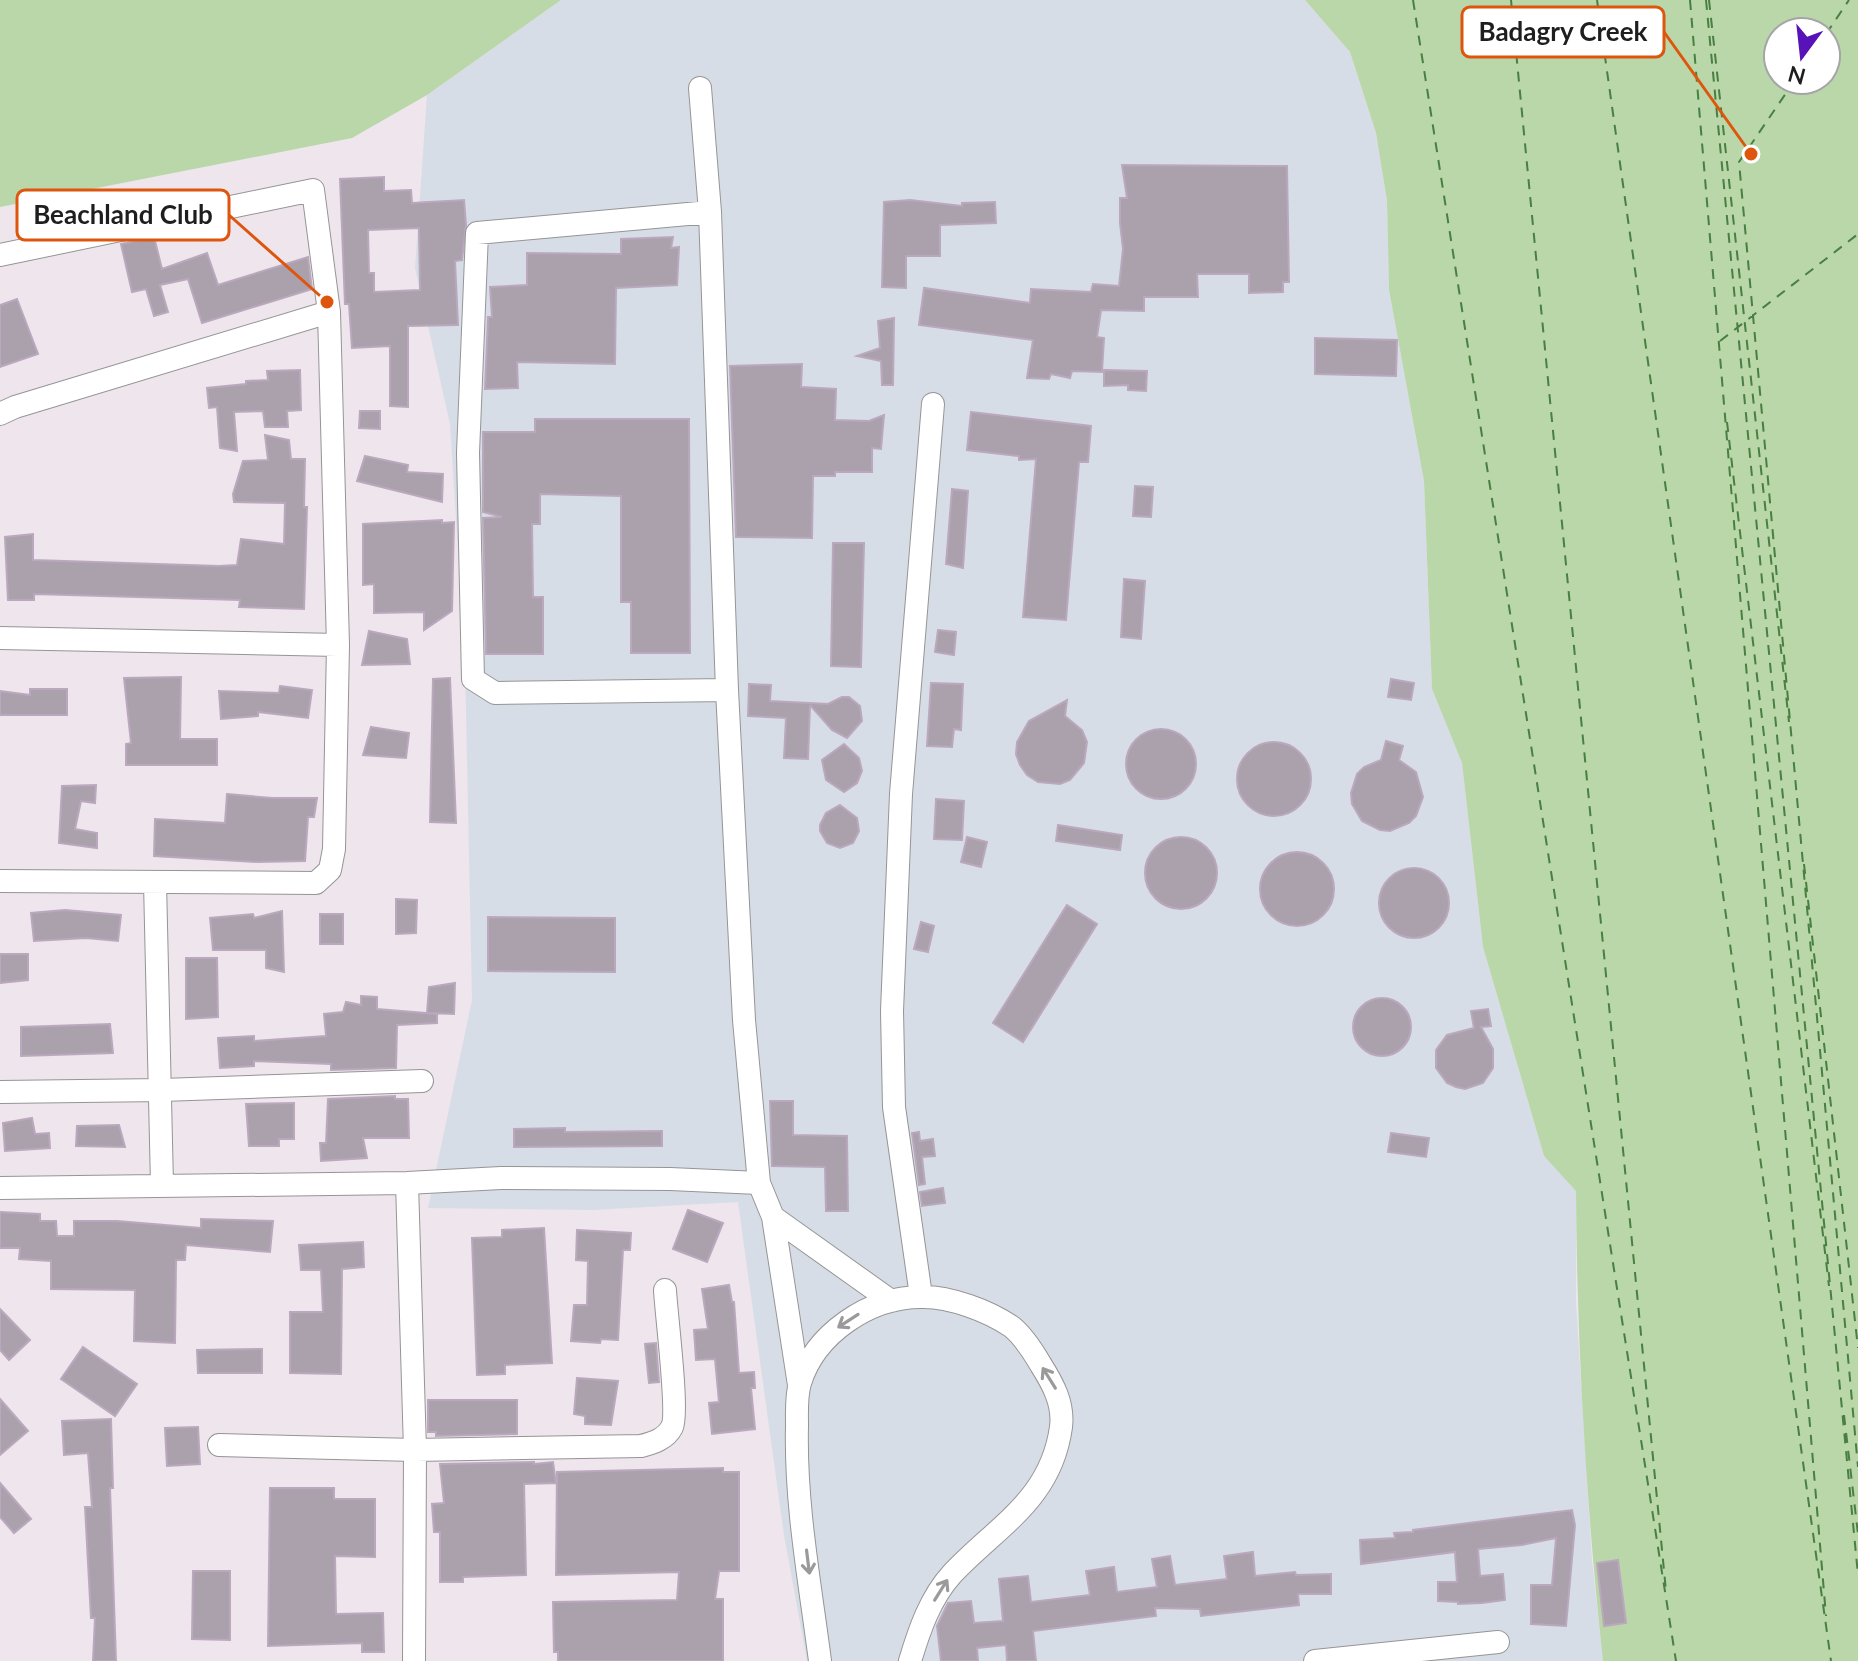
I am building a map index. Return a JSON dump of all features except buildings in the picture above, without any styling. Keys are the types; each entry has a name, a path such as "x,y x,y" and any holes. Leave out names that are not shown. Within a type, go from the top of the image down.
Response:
{"street":[{"path":"700,88 710,212 727,690 744,1020 759,1183 773,1217 799,1385 796,1462 820,1661"},
{"path":"0,255 313,190 329,312 338,645 334,849 330,870 316,883 0,881"},
{"path":"710,212 477,233 468,453 473,679 495,693 727,690"},
{"path":"0,414 329,312"},
{"path":"921,1296 894,1107 892,1011 901,794 933,404"},
{"path":"0,638 338,645"},
{"path":"155,882 162,1185"},
{"path":"0,1092 422,1081"},
{"path":"0,1188 407,1183 501,1178 759,1183"},
{"path":"407,1183 415,1450 414,1661"},
{"path":"773,1217 891,1301"},
{"path":"219,1445 415,1450 641,1446 658,1442 672,1427 674,1406 665,1290"},
{"path":"799,1385 811,1358 830,1334 859,1314 891,1301 921,1296 972,1306 1013,1328 1035,1355 1057,1391 1062,1424 1053,1462 1038,1491 950,1576 922,1621 910,1661"},
{"path":"1315,1661 1498,1642"}],"shaded area":[{"path":"0,0 561,0 427,95 352,138 0,207"},
{"path":"561,0 1305,0 1350,52 1376,133 1387,201 1389,290 1424,481 1432,689 1462,763 1483,947 1544,1156 1576,1190 1576,1302 1592,1560 1603,1661 807,1661 784,1535 738,1202 593,1210 428,1208 472,1000 465,662 450,424 415,268 427,95"},
{"path":"1305,0 1858,0 1858,1661 1603,1661 1584,1426 1576,1191 1544,1156 1483,947 1462,763 1432,689 1424,481 1389,290 1387,201 1376,133 1350,52"}],"ferry route":[{"path":"1413,0 1676,1661"},
{"path":"1511,0 1666,1591"},
{"path":"1597,0 1831,1661"},
{"path":"1690,0 1826,1616"},
{"path":"1706,0 1858,1575"},
{"path":"1709,0 1789,722"},
{"path":"1838,16 1849,0"},
{"path":"1784,96 1739,162 1858,1467"},
{"path":"1720,341 1858,234"},
{"path":"1727,422 1829,1286"},
{"path":"1804,864 1858,1348"},
{"path":"1844,1415 1858,1534"}],"place":[{"name":"Badagry Creek","path":"1751,154"},
{"name":"Beachland Club","path":"327,302"}]}
